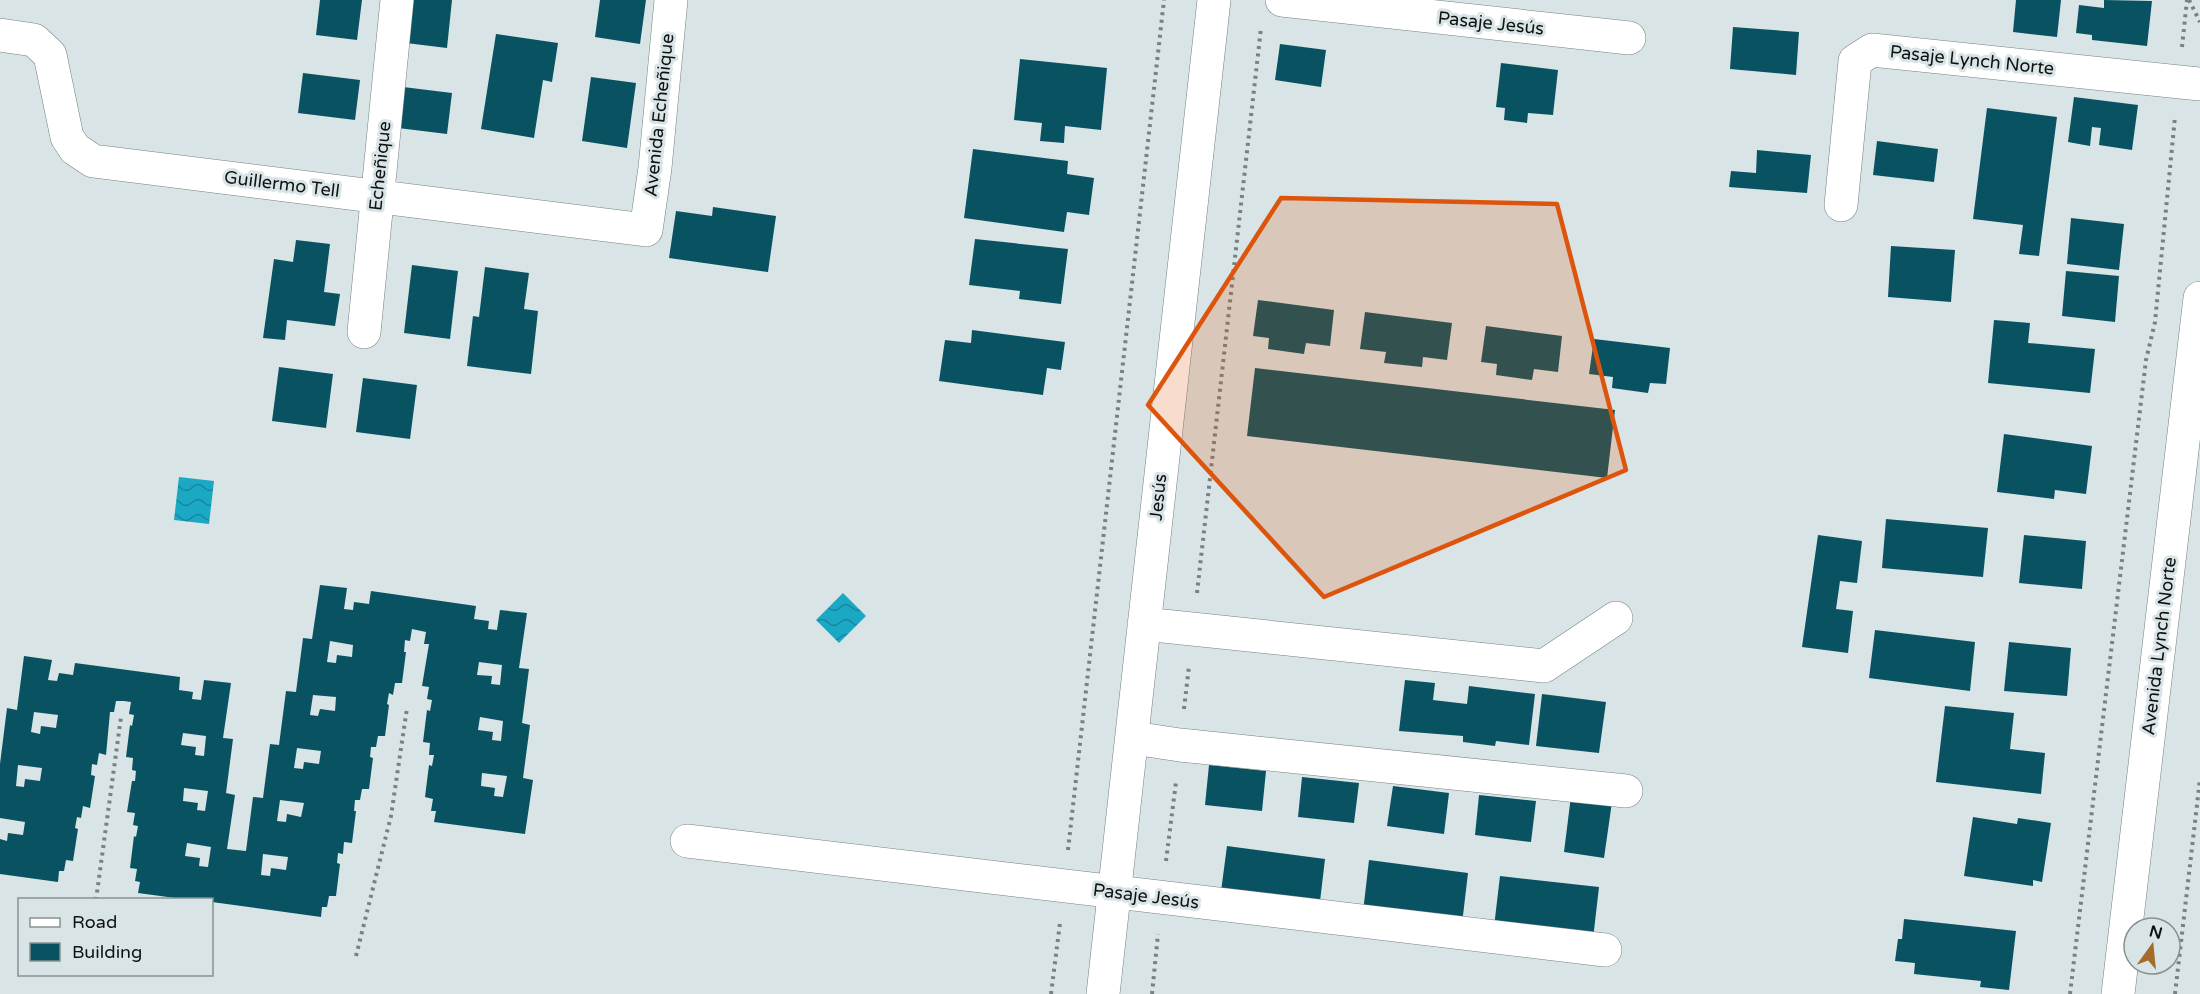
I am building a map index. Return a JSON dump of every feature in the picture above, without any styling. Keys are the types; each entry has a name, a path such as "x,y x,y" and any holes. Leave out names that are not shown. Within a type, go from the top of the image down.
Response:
{"street":[{"name":"Echeñique","path":"364,332 397,0"},
{"name":"Avenida Echeñique","path":"646,230 655,168 671,0"},
{"name":"Jesús","path":"1103,994 1214,0"},
{"name":"Pasaje Jesús","path":"1272,12 1629,38"},
{"name":"Guillermo Tell","path":"0,35 34,40 50,55 67,136 75,149 93,161 646,230"},
{"name":"Pasaje Lynch Norte","path":"1841,205 1855,61 1872,50 2190,82"},
{"name":"Avenida Lynch Norte","path":"2120,994 2200,298"},
{"path":"1144,624 1544,666 1616,618"},
{"path":"1133,738 1180,745 1626,791"},
{"name":"Pasaje Jesús","path":"687,841 1605,950"}],"path":[{"path":"1051,994 1164,0"},
{"path":"2188,0 2200,21"},
{"path":"2070,994 2145,371 2155,322 2190,82 2188,0"},
{"path":"1152,994 1193,629 1272,12"},
{"path":"356,956 391,816 406,708"},
{"path":"96,898 121,717"},
{"path":"2175,994 2200,779"}],"highlighted area":[{"path":"1281,198 1557,204 1626,470 1324,597 1148,405"}],"water":[{"path":"179,477 214,481 209,524 174,520"},
{"path":"843,593 866,616 839,643 816,620"}],"building":[{"path":"320,0 362,0 357,40 316,35"},
{"path":"411,0 452,0 447,48 406,43"},
{"path":"600,0 646,0 640,44 595,37"},
{"path":"2016,0 2061,0 2057,37 2013,32"},
{"path":"2104,0 2152,1 2147,46 2092,40 2092,35 2076,33 2079,5 2104,8"},
{"path":"1733,27 1799,32 1796,75 1730,69"},
{"path":"496,34 558,43 552,82 543,80 534,138 481,129"},
{"path":"1280,44 1326,50 1321,87 1275,80"},
{"path":"1020,59 1107,68 1101,130 1065,126 1064,143 1040,141 1042,123 1014,120"},
{"path":"1501,63 1558,70 1553,115 1528,113 1527,123 1504,120 1505,108 1496,107"},
{"path":"303,73 360,80 355,120 298,113"},
{"path":"591,77 636,83 627,148 582,141"},
{"path":"395,86 452,93 447,134 390,127"},
{"path":"2074,97 2138,105 2132,150 2099,145 2101,128 2092,127 2090,146 2068,142"},
{"path":"1987,108 2057,117 2039,256 2019,254 2023,225 1973,219"},
{"path":"1877,141 1938,149 1934,182 1873,175"},
{"path":"973,149 1068,161 1067,174 1094,178 1089,215 1067,212 1064,232 964,218"},
{"path":"1757,150 1811,155 1807,193 1729,187 1731,171 1756,173"},
{"path":"713,207 776,216 768,272 669,258 676,211 712,216"},
{"path":"2071,218 2124,224 2119,270 2067,264"},
{"path":"975,239 1068,249 1061,304 1019,299 1020,291 969,285"},
{"path":"296,240 330,244 324,292 340,294 335,326 287,320 285,340 263,338 274,259 293,262"},
{"path":"1891,246 1955,250 1951,302 1888,297"},
{"path":"412,265 458,271 450,339 404,333"},
{"path":"485,267 529,273 524,309 538,311 531,374 467,366 473,316 479,317"},
{"path":"2066,271 2119,276 2115,322 2062,316"},
{"path":"1258,300 1334,310 1330,346 1306,343 1304,354 1268,349 1269,338 1253,336"},
{"path":"1365,312 1452,323 1447,360 1423,357 1422,367 1384,363 1386,352 1360,349"},
{"path":"1994,320 2030,323 2028,343 2095,349 2090,393 1988,383"},
{"path":"1486,326 1562,336 1558,372 1534,369 1532,380 1496,375 1497,364 1481,362"},
{"path":"972,330 1065,342 1061,370 1047,368 1043,395 939,381 945,340 971,343"},
{"path":"1594,339 1670,348 1666,384 1650,383 1648,393 1612,388 1613,377 1589,374"},
{"path":"279,367 333,374 326,428 272,421"},
{"path":"1255,368 1615,410 1607,478 1247,436"},
{"path":"363,378 417,385 410,439 356,432"},
{"path":"2004,434 2092,446 2086,494 2055,490 2054,499 1997,492"},
{"path":"1886,519 1988,528 1983,577 1882,568"},
{"path":"1818,535 1862,541 1857,583 1840,581 1836,609 1853,611 1848,653 1802,647"},
{"path":"2024,535 2086,541 2082,589 2019,583"},
{"path":"320,585 347,588 344,609 353,610 354,602 369,604 371,591 476,606 474,619 489,621 488,629 497,630 500,610 527,613 519,668 529,669 522,723 530,725 523,778 533,780 525,834 434,822 436,811 431,811 433,799 425,797 429,765 432,766 434,755 429,755 430,743 423,742 427,710 430,711 432,700 427,699 429,687 422,686 429,644 424,644 426,632 412,629 410,641 405,640 404,652 406,652 402,683 395,683 393,695 389,693 385,736 378,736 376,747 371,747 370,757 373,758 369,789 362,789 360,800 355,800 352,843 344,842 343,854 338,853 337,863 340,864 336,896 329,896 327,907 322,907 321,917 213,902 213,898 175,898 138,893 140,882 135,881 137,869 130,868 134,836 136,837 138,826 133,825 135,813 127,812 136,771 132,770 133,758 126,757 130,725 132,726 134,715 129,714 131,702 124,701 116,701 114,712 110,712 106,755 99,753 97,765 92,764 91,775 95,776 90,808 83,806 81,818 77,817 75,828 78,829 73,861 66,860 64,871 59,871 58,882 0,874 0,839 7,841 8,833 23,835 25,822 0,818 0,764 7,708 17,710 24,656 52,660 48,680 57,681 59,673 73,675 75,663 180,677 179,690 193,692 192,699 201,700 204,680 231,683 223,738 233,739 226,793 235,795 227,849 246,851 253,797 263,798 270,744 279,745 286,691 296,692 303,638 312,639","holes":["330,641 353,645 352,657 337,655 336,663 327,662","479,662 502,665 500,685 491,684 492,676 477,675","313,695 336,697 335,711 320,709 318,716 310,715","34,712 58,715 56,728 41,726 40,734 31,732","480,717 503,721 501,741 492,740 493,732 478,730","183,733 206,736 204,756 195,755 196,747 181,745","297,748 321,751 319,764 304,762 303,769 294,768","18,765 42,768 40,781 25,779 24,787 16,786","482,773 507,776 503,797 494,796 495,788 481,786","184,788 208,791 205,811 197,810 198,803 183,801","280,800 304,803 301,817 287,814 286,822 277,821","187,843 211,847 208,867 199,866 200,858 185,856","263,854 288,857 286,870 271,868 270,876 261,875"]},
{"path":"1875,630 1975,642 1970,691 1869,678"},
{"path":"2009,642 2071,648 2067,696 2004,691"},
{"path":"1405,680 1435,683 1433,700 1467,704 1469,686 1535,694 1529,745 1496,741 1495,746 1463,742 1463,736 1399,731"},
{"path":"1542,694 1606,702 1599,753 1536,746"},
{"path":"1945,706 2014,713 2010,749 2045,753 2041,794 1936,782"},
{"path":"1209,765 1266,771 1262,811 1205,805"},
{"path":"1302,777 1359,783 1354,823 1298,817"},
{"path":"1393,786 1449,793 1444,834 1387,826"},
{"path":"1479,795 1536,801 1531,842 1475,835"},
{"path":"1571,796 1612,802 1604,858 1564,852"},
{"path":"1973,817 2017,824 2018,818 2051,823 2042,882 2033,880 2033,886 1964,876"},
{"path":"1227,846 1325,859 1319,910 1220,899"},
{"path":"1369,860 1468,873 1462,924 1363,912"},
{"path":"1500,876 1599,887 1593,939 1494,927"},
{"path":"1904,919 2016,931 2009,990 1980,987 1981,981 1914,974 1915,963 1895,961 1898,939 1902,939"}]}
